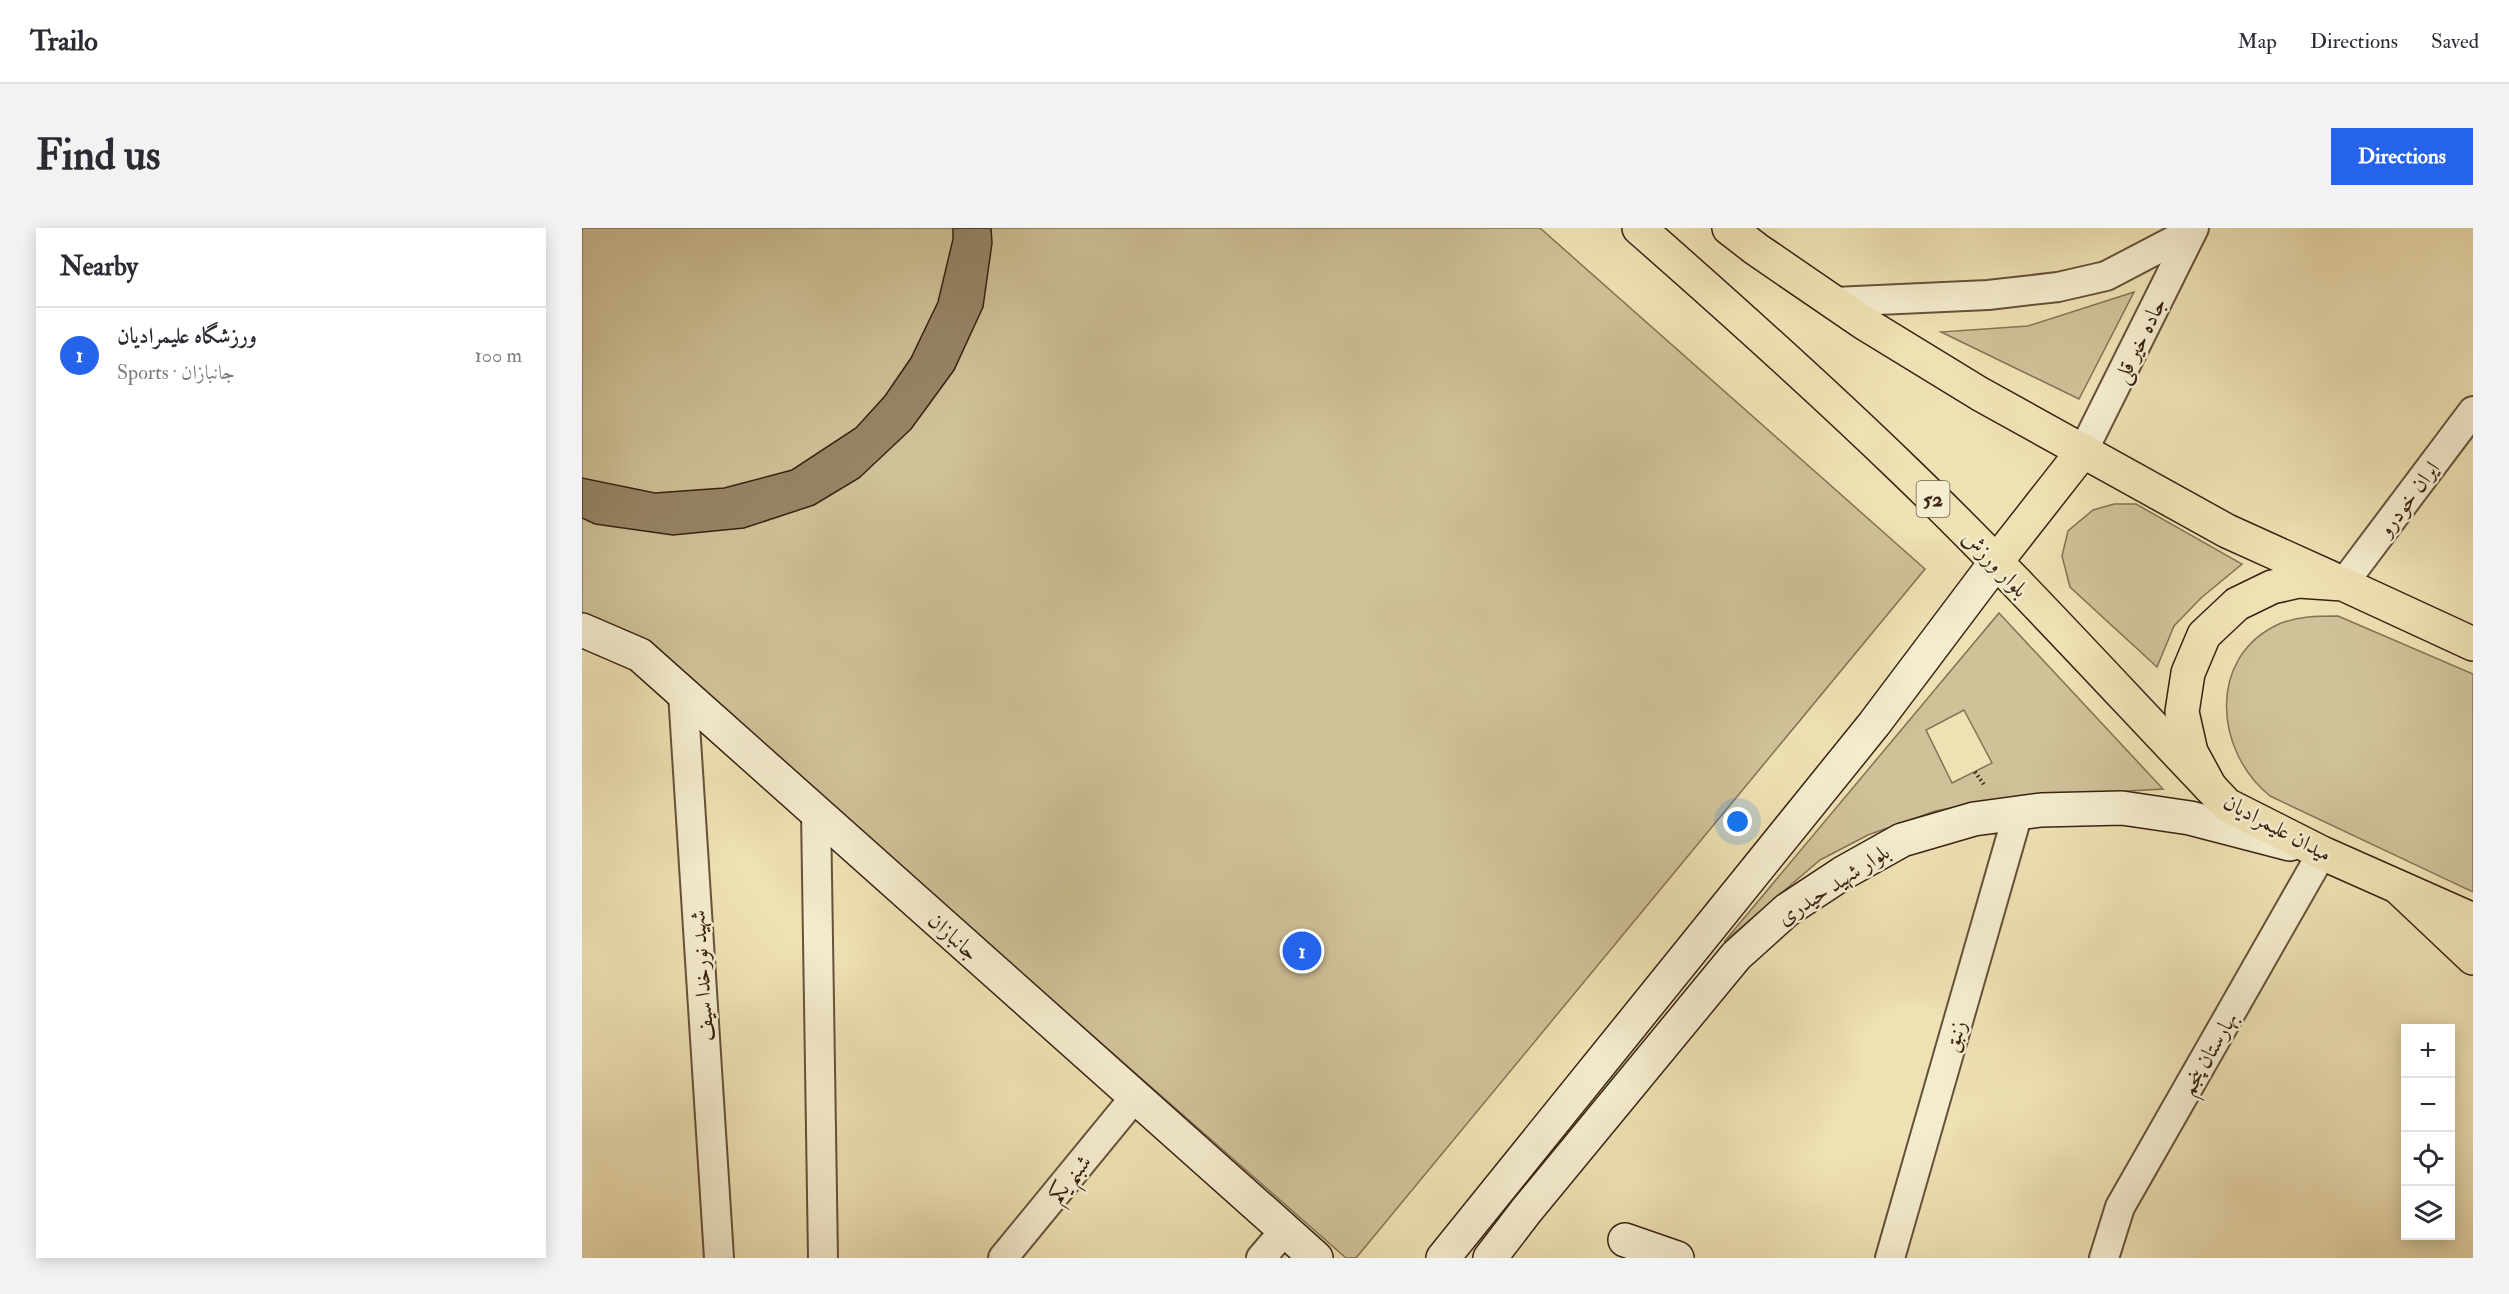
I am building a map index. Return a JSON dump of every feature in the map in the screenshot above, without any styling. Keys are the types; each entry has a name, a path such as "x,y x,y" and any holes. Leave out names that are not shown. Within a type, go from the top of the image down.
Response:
{"main road":[{"name":"بلوار ورزش","path":"1639,228 1822,391 1906,471 2210,787"},
{"name":"52","path":"1729,228 1834,302 1980,394 2227,531 2343,584"},
{"path":"1443,1258 1874,724 2083,451"},
{"name":"میدان علیمرادیان","path":"2473,644 2343,584 2299,581 2272,587 2237,604 2204,635 2188,672 2182,712 2191,752 2210,787 2227,805 2322,853 2473,920"},
{"name":"جانبازان","path":"584,632 640,655 1316,1258"},
{"name":"بلوار شهید حیدری","path":"1490,1258 1736,956 1787,910 1843,873 1902,840 1974,819 2041,810 2122,808 2190,818 2322,853"},
{"path":"2396,886 2473,958"},
{"path":"1624,1240 1677,1258"}],"street":[{"path":"1834,302 1988,295 2058,287 2106,276 2193,230"},
{"name":"جاده خیر قلی","path":"2083,451 2193,230"},
{"name":"ایران خودرو","path":"2343,584 2473,411"},
{"name":"شهید نورخدا سیف","path":"683,693 719,1258"},
{"path":"816,812 823,1258"},
{"name":"زنبق","path":"1890,1258 2018,813"},
{"name":"بهارستان پنجم","path":"2104,1258 2121,1207 2322,853"},
{"name":"شبنم یکم","path":"1003,1258 1135,1097"},
{"path":"1261,1258 1285,1230"}],"shaded area":[{"path":"582,228 1540,228 1925,569 1356,1258 1346,1258 645,643 582,616"},
{"path":"2134,292 2079,399 1941,332 2028,326"},
{"path":"2114,504 2136,504 2242,564 2201,598 2174,626 2157,667 2070,587 2062,556 2068,531 2093,510"},
{"path":"1999,613 2163,789 2006,798 1935,811 1868,835 1820,860 1724,942","holes":["1964,710 1992,763 1952,783 1926,730"]},
{"path":"2338,616 2473,674 2473,892 2270,796 2252,777 2238,755 2229,731 2226,706 2230,681 2239,659 2255,639 2279,624 2301,618"}],"building":[{"path":"953,228 991,228 992,243 983,307 954,370 911,429 859,478 814,505 744,528 673,535 595,524 582,518 582,478 655,493 724,488 792,470 856,428 885,396 911,358 938,302 953,239"}],"place":[{"name":"ورزشگاه علیمرادیان","path":"1302,951"}]}
